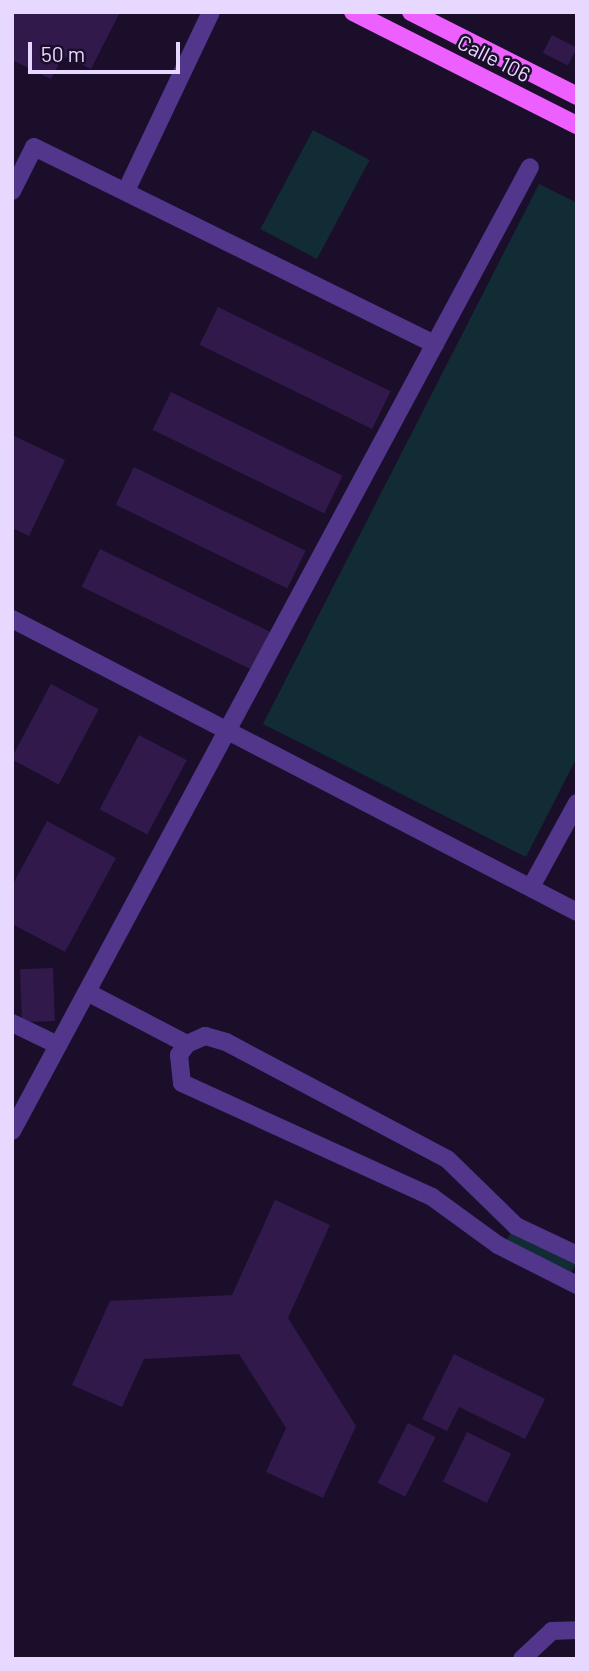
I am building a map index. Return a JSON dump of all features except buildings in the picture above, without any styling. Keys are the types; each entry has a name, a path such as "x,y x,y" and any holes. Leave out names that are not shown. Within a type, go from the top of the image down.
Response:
{"main road":[{"name":"Calle 106","path":"353,12 385,21 573,119"},
{"name":"Calle 106","path":"411,12 577,96"}],"street":[{"path":"126,191 211,12"},
{"path":"12,191 34,147 435,344"},
{"path":"12,1131 530,167"},
{"path":"12,619 226,733 577,912"},
{"path":"531,887 577,803"},
{"path":"87,992 187,1044"},
{"path":"12,1023 58,1045"},
{"path":"577,1255 516,1226 447,1159 226,1042 205,1036 187,1044 179,1055 182,1083 432,1197 498,1245 577,1285"},
{"path":"522,1659 552,1631 577,1630"}],"shaded area":[{"path":"313,130 370,160 317,259 260,229"},
{"path":"539,184 577,203 577,757 526,857 263,724"},
{"path":"513,1228 577,1261 569,1276 505,1243"}]}
